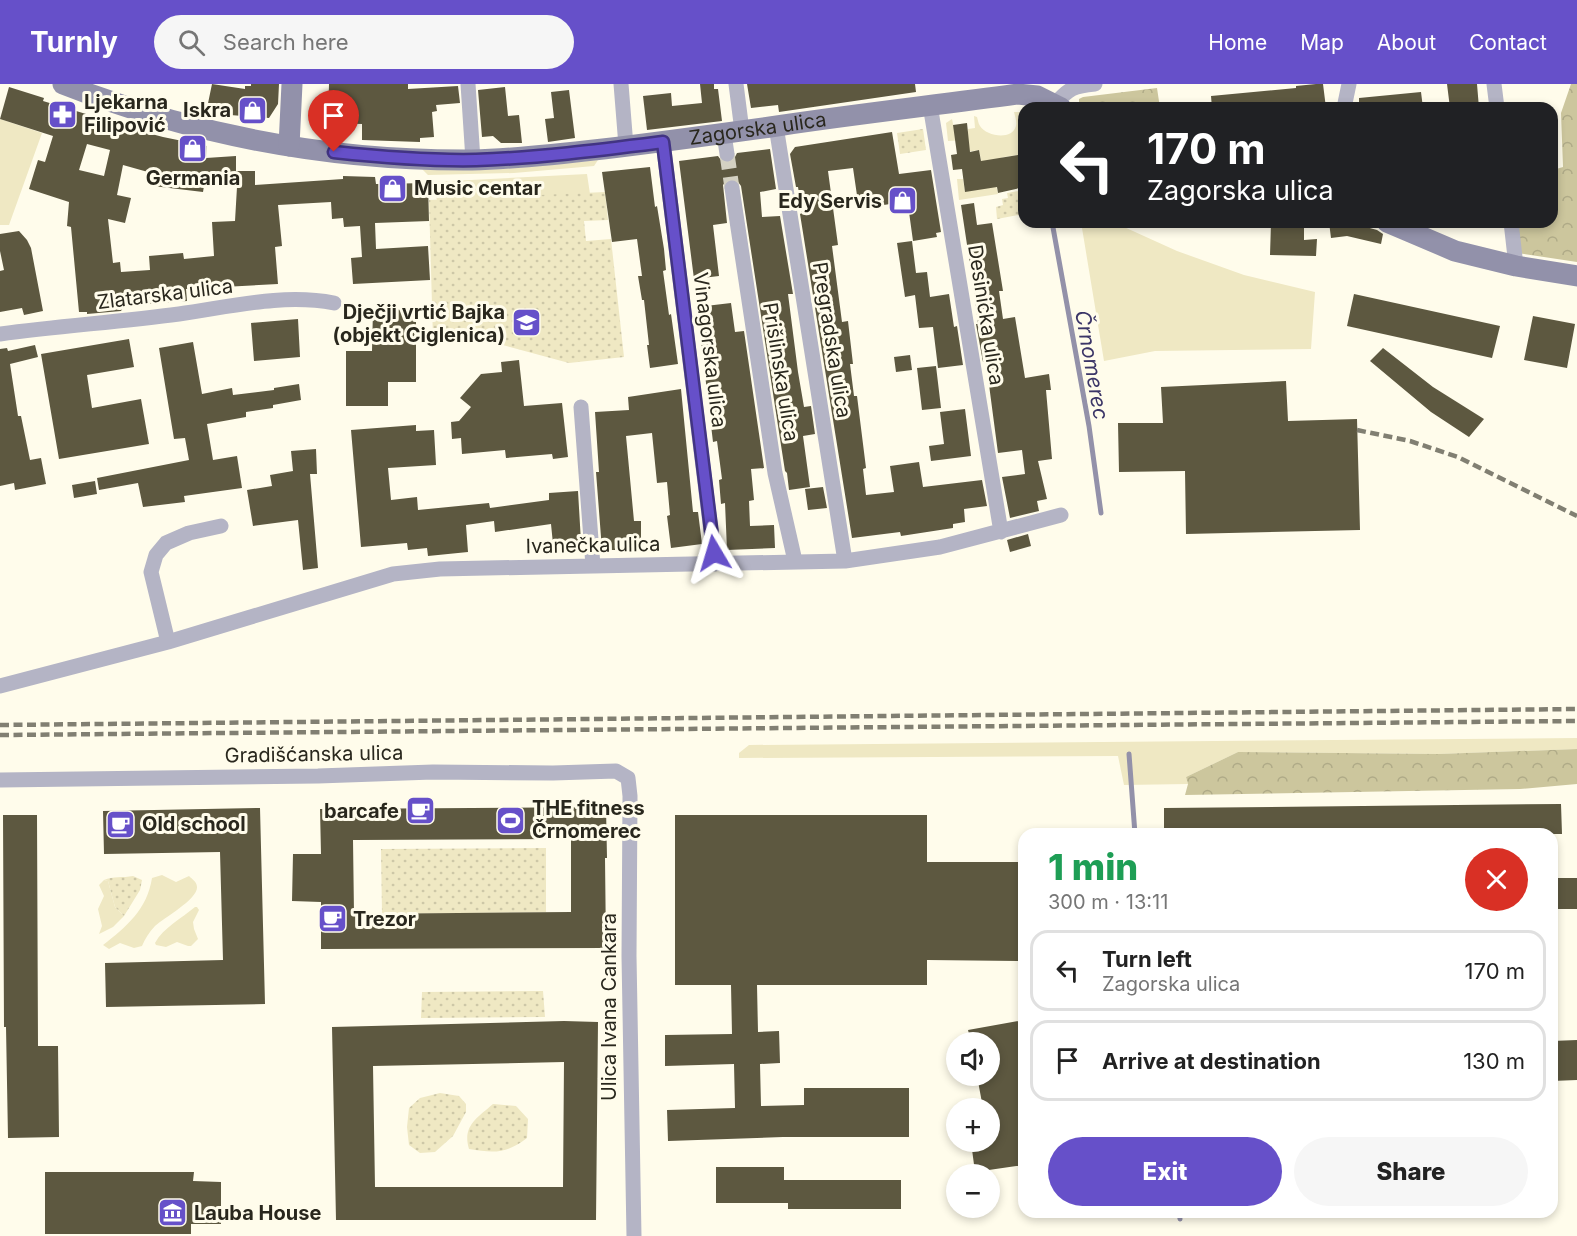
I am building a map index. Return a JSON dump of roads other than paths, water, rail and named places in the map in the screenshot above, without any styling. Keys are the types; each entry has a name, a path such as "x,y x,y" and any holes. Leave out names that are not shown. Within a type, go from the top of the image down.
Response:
{"street":[{"name":"Zagorska ulica","path":"63,84 96,90 152,116 289,146 397,158 473,160 540,156 663,142 731,140 776,126 930,105 1018,94 1062,97 1076,86 1095,84"},
{"path":"289,146 292,84"},
{"path":"468,84 473,160"},
{"path":"621,84 626,146"},
{"path":"731,140 736,84"},
{"path":"1345,102 1349,84"},
{"path":"1494,84 1496,102"},
{"name":"Desinićka ulica","path":"930,105 1001,532"},
{"name":"Pregradska ulica","path":"776,126 845,561"},
{"name":"Vinagorska ulica","path":"663,142 715,564"},
{"name":"Prišlinska ulica","path":"732,188 776,473 795,561"},
{"path":"1400,228 1455,251 1516,266 1577,276"},
{"path":"1512,228 1516,266"},
{"name":"Zlatarska ulica","path":"0,334 283,300 307,299 334,303"},
{"path":"581,407 593,566"},
{"name":"Ivanečka ulica","path":"0,686 168,642 393,573 440,569 845,561 940,547 1061,515"},
{"path":"168,642 151,572 156,555 166,543 189,533 221,526"},
{"name":"Gradišćanska ulica","path":"0,780 616,771 628,778"},
{"name":"Ulica Ivana Cankara","path":"628,778 634,1236"}],"waterway":[{"name":"Črnomerec","path":"1053,228 1089,426 1101,513"},
{"name":"Črnomerec","path":"1129,754 1135,828"}],"tunnel":[{"path":"727,154 732,188"}],"railway":[{"path":"1357,430 1410,441 1458,457 1577,516"},
{"path":"0,725 1577,709"},
{"path":"0,735 1577,721"}],"place":[{"name":"Iskra","path":"252,110"},
{"name":"Ljekarna Filipović","path":"63,114"},
{"name":"Germania","path":"193,148"},
{"name":"Music centar","path":"393,188"},
{"name":"Edy Servis","path":"903,201"},
{"name":"Dječji vrtić Bajka (objekt Ciglenica)","path":"526,323"},
{"name":"barcafe","path":"420,811"},
{"name":"THE fitness Črnomerec","path":"511,820"},
{"name":"Old school","path":"121,824"},
{"name":"Trezor","path":"332,919"},
{"name":"Lauba House","path":"173,1213"}]}
